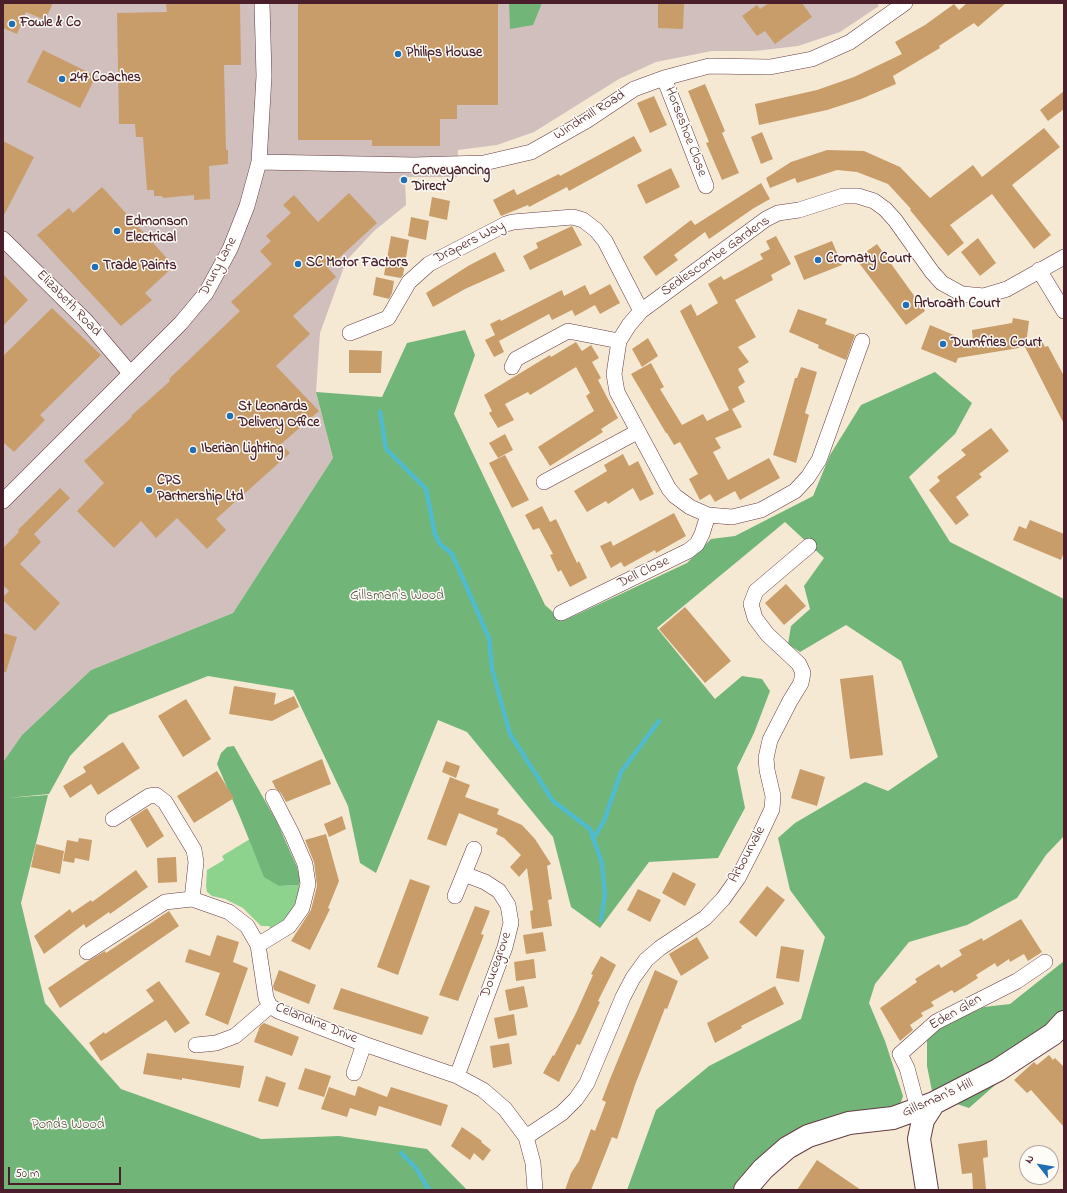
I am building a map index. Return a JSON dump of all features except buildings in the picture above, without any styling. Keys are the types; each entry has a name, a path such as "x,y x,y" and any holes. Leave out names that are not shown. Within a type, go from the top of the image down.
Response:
{"street":[{"name":"Drury Lane","path":"3,501 181,323 206,293 232,245 247,206 259,162 264,76 262,3"},
{"name":"Windmill Road","path":"259,162 414,166 484,163 531,152 586,121 634,90 664,78 709,66 770,67 812,59 850,42 904,3"},
{"name":"Horseshoe Close","path":"664,78 706,186"},
{"name":"Sedlescombe Gardens","path":"862,341 819,460 808,477 795,491 761,510 732,517 708,515 690,507 675,496 669,489 637,432 617,392 614,374 619,341 641,310 766,219 778,213 799,210 843,196 858,196 874,201 885,209 932,272 942,283 962,294 984,296 1007,289 1064,257"},
{"name":"Drapers Way","path":"350,333 388,318 409,282 429,264 492,231 513,222 573,217 583,220 596,230 605,242 641,310"},
{"name":"Elizabeth Road","path":"3,239 86,321 130,373"},
{"path":"1039,270 1064,311"},
{"path":"512,367 516,359 568,331 619,341"},
{"path":"544,482 637,432"},
{"name":"Dell Close","path":"561,612 688,551 697,544 708,515"},
{"name":"Arbourvale","path":"526,1137 562,1114 576,1100 587,1083 623,997 633,978 646,960 660,948 705,918 723,899 738,878 757,841 772,809 773,796 766,758 770,740 801,683 803,673 799,664 767,634 754,618 751,604 756,591 808,546"},
{"path":"113,819 149,796 156,795 165,802 194,850 196,862 192,899"},
{"path":"258,945 289,926 302,908 308,884 305,864 292,834 273,798"},
{"path":"455,896 474,849"},
{"name":"Doucegrove","path":"456,1076 505,947 511,923 508,905 499,891 485,882 464,874"},
{"name":"Celandine Drive","path":"87,952 165,902 192,899 229,912 247,926 258,945 266,998 270,1006 278,1011 364,1044 456,1076 483,1090 505,1109 526,1137 533,1163 535,1190"},
{"name":"Eden Glen","path":"926,1106 900,1054 936,1022 1017,981 1045,962"},
{"path":"196,1045 216,1043 235,1036 270,1006"},
{"name":"Gillsman's Hill","path":"745,1190 763,1169 787,1148 808,1136 849,1123 893,1118 926,1106 998,1070 1052,1034 1064,1022"},
{"name":"Celandine Drive","path":"354,1073 364,1044"},
{"path":"926,1106 919,1139 927,1190"},
{"path":"893,1118 909,1128 919,1139"}],"shaded area":[{"path":"3,3 877,3 879,6 840,32 798,46 755,51 712,51 656,62 619,79 534,132 497,145 458,150 457,177 405,177 406,205 374,231 346,261 320,333 316,392 333,458 233,613 91,670 22,735 3,762"}],"green space":[{"path":"509,3 542,3 533,25 510,29"},
{"name":"Gillsman's Wood","path":"465,330 475,355 454,414 545,605 563,621 687,563 711,539 735,536 813,496 830,455 861,405 935,372 972,403 955,434 909,477 950,542 1064,599 1064,836 1046,855 1017,898 967,925 909,942 875,984 869,1003 885,1041 903,1096 899,1108 821,1120 781,1140 732,1190 627,1190 656,1110 709,1066 801,1019 825,937 790,890 778,838 795,823 865,782 888,791 938,757 901,661 846,625 800,652 788,644 791,626 810,609 804,586 824,558 785,522 657,628 715,699 742,676 762,679 770,691 754,733 737,768 745,808 718,858 649,862 600,928 571,907 553,837 467,732 438,720 376,873 360,863 348,806 293,690 208,676 109,715 70,756 49,794 7,798 48,795 21,903 45,1003 121,1089 261,1139 339,1136 427,1149 467,1190 3,1190 3,762 22,735 91,670 233,613 333,458 316,392 382,397 407,343"},
{"path":"234,746 277,822 297,867 300,880 299,885 279,886 264,877 217,764 221,753 227,747"},
{"path":"250,839 252,847 279,886 299,885 299,892 293,909 287,918 271,930 269,926 261,926 243,908 225,899 212,896 207,892 207,870 224,860 222,856"},
{"path":"1064,961 1064,1021 1043,1043 969,1108 933,1096 927,1066 927,1038 941,1026 984,1007 1010,1004"}],"waterway":[{"path":"380,412 386,449 426,489 435,534 440,544 452,554 489,638 492,669 510,734 553,801 590,829 602,863 605,895 601,920"},
{"path":"593,839 604,821 621,772 659,721"},
{"path":"401,1153 416,1168 429,1190"}],"place":[{"name":"Fowle & Co","path":"12,24"},
{"name":"Philips House","path":"398,54"},
{"name":"247 Coaches","path":"62,79"},
{"name":"Conveyancing Direct","path":"404,180"},
{"name":"Edmonson Electrical","path":"117,231"},
{"name":"Cromaty Court","path":"818,260"},
{"name":"SC Motor Factors","path":"298,264"},
{"name":"Trade Paints","path":"95,267"},
{"name":"Arbroath Court","path":"906,305"},
{"name":"Dumfries Court","path":"943,344"},
{"name":"St Leonards Delivery Office","path":"230,416"},
{"name":"Iberian Lighting","path":"193,450"},
{"name":"CPS Partnership Ltd","path":"149,490"}],"park label":[{"name":"Ponds Wood","path":"68,1126"}]}
